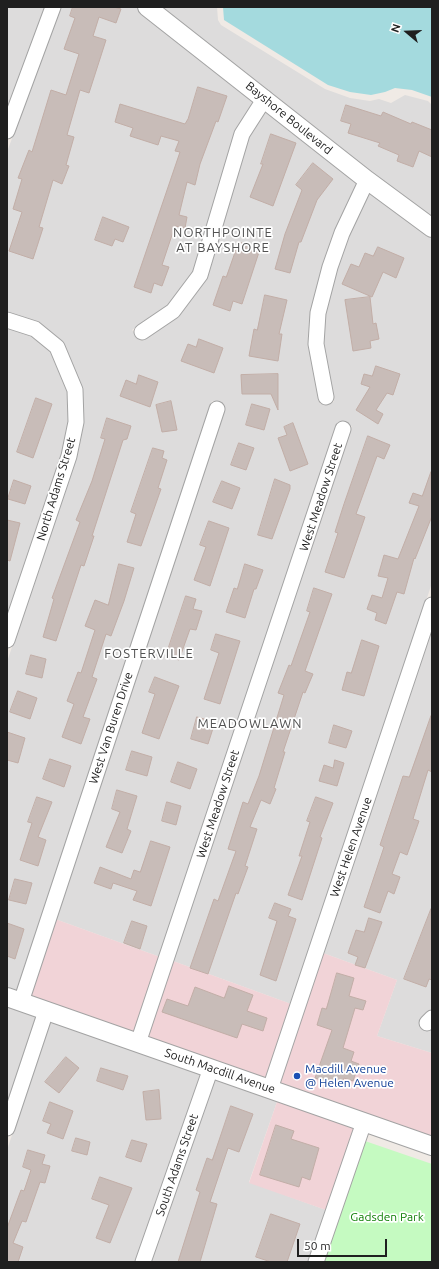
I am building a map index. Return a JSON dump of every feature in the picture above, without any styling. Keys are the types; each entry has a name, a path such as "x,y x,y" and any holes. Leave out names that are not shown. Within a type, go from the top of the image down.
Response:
{"street":[{"path":"7,131 53,7"},
{"name":"Bayshore Boulevard","path":"147,7 368,180 432,228"},
{"path":"142,332 174,311 200,275 242,134 265,98"},
{"path":"326,397 316,344 318,313 330,267 342,234 368,180"},
{"name":"North Adams Street","path":"7,320 35,329 58,346 75,390 76,422 68,456 7,640"},
{"name":"West Van Buren Drive","path":"14,1000 217,409"},
{"name":"West Meadow Street","path":"138,1043 343,430"},
{"name":"West Helen Avenue","path":"270,1089 432,605"},
{"name":"South Macdill Avenue","path":"14,1000 432,1146"},
{"path":"7,1128 46,1011"},
{"name":"South Adams Street","path":"143,1262 211,1068"},
{"path":"316,1262 364,1122"}],"shaded area":[{"path":"7,7 45,7 7,111"},
{"path":"60,7 136,7 256,99 193,272 168,306 132,330 141,341 179,315 205,279 249,137 267,108 359,182 309,345 320,404 334,402 323,345 325,314 336,269 348,236 370,190 432,235 432,583 291,1004 173,961 352,426 338,422 160,957 55,919 225,406 212,401 16,994 7,991 7,662 75,458 82,390 64,345 7,313 7,152"},
{"path":"157,7 217,7 218,20 221,25 325,89 350,98 370,101 379,99 391,103 405,95 428,101 432,105 432,220"},
{"path":"7,326 32,334 52,350 68,391 69,421 62,454 7,618"},
{"path":"432,627 432,1053 377,1036 397,980 323,953"},
{"path":"55,919 160,957 133,1035 29,998"},
{"path":"323,953 397,980 377,1036 432,1053 432,1140 278,1085"},
{"path":"173,961 291,1004 265,1081 147,1039"},
{"path":"7,1004 38,1015 7,1106"},
{"path":"51,1019 202,1072 135,1262 7,1262 7,1150"},
{"path":"215,1076 278,1099 249,1182 326,1210 308,1262 150,1262"},
{"path":"278,1099 356,1126 326,1210 249,1183"}],"green space":[{"name":"Gadsden Park","path":"365,1141 432,1164 432,1262 324,1262"}],"water":[{"path":"223,7 432,7 432,97 412,90 395,88 371,95 350,92 328,85 224,20"}],"building":[{"path":"73,7 114,7 121,9 116,23 99,17 93,36 106,40 89,93 80,90 67,135 74,137 66,165 69,166 62,184 53,180 39,227 43,228 33,259 9,251 22,212 13,209 22,179 18,178 29,150 32,152 51,90 66,95 79,54 64,49 75,18 70,16"},
{"path":"198,87 227,96 218,122 216,121 200,164 195,185 187,182 179,215 187,217 185,228 175,226 162,265 169,267 162,286 154,283 151,293 134,287 180,152 175,151 179,141 161,136 158,145 130,136 133,128 115,122 120,104 185,124"},
{"path":"346,105 381,116 383,112 411,124 412,122 432,130 432,157 419,151 413,167 397,161 399,155 378,146 380,143 348,133 351,124 341,121"},
{"path":"271,134 296,143 273,206 250,197 263,164 261,164"},
{"path":"313,163 333,179 317,200 301,242 299,242 290,273 275,269 285,234 302,190 296,185"},
{"path":"103,217 129,227 123,242 115,239 112,246 95,240"},
{"path":"239,242 260,249 242,304 233,301 230,311 213,305 223,276 226,277"},
{"path":"378,247 404,258 396,278 383,272 372,297 342,284 351,264 359,267 365,253 373,256"},
{"path":"265,295 287,300 279,334 282,334 278,361 249,356 254,329 257,330"},
{"path":"370,297 373,324 376,323 379,339 370,341 371,348 353,351 345,300"},
{"path":"199,339 223,348 214,373 181,361 188,344 196,347"},
{"path":"376,366 400,374 393,395 387,393 376,410 383,414 378,424 356,410 370,387 361,384 364,374 372,376"},
{"path":"278,374 278,410 271,394 242,394 241,375"},
{"path":"139,375 158,382 150,407 120,396 126,380 136,384"},
{"path":"36,398 52,404 33,458 17,452"},
{"path":"171,401 177,430 162,432 156,405"},
{"path":"252,404 270,409 264,430 246,425"},
{"path":"107,418 131,426 127,439 123,440 92,536 94,536 84,566 81,565 56,641 43,637 54,599 52,598 80,522 76,520 92,481 105,439 101,438"},
{"path":"293,423 308,464 290,471 278,438 287,435 284,427"},
{"path":"368,436 390,445 384,459 377,456 356,514 365,517 344,578 325,572 338,533 335,532"},
{"path":"239,443 254,448 246,470 231,465"},
{"path":"153,448 164,451 162,458 167,460 158,488 161,489 141,546 127,542 136,514 131,512"},
{"path":"431,472 432,516 415,559 414,558 404,594 397,592 386,624 375,620 377,613 367,609 372,595 382,598 388,578 378,576 384,555 398,559 419,506 409,503 413,493 422,496"},
{"path":"275,479 290,485 290,489 272,539 258,535"},
{"path":"14,480 31,486 25,504 8,499"},
{"path":"222,481 240,488 232,509 213,502"},
{"path":"7,520 20,523 10,561 7,560"},
{"path":"209,521 229,528 210,586 194,580 206,547 200,545"},
{"path":"119,564 134,568 111,636 106,634 92,677 97,679 83,717 90,719 81,744 62,737 74,704 67,701 78,672 81,673 95,630 85,626 95,600 108,605"},
{"path":"245,564 263,570 256,589 254,589 245,618 226,612 234,588 237,589"},
{"path":"314,588 332,594 305,671 313,674 305,693 303,692 283,752 285,752 274,788 276,789 270,804 261,800 250,827 257,829 245,866 248,867 238,894 236,893 208,974 190,968 214,899 218,901 236,851 228,849 243,802 248,804 259,776 284,695 278,693 289,665 291,666 310,612 307,611"},
{"path":"186,596 196,599 193,609 202,611 196,630 190,629 179,660 166,656"},
{"path":"216,634 240,641 220,704 204,699 219,653 211,650"},
{"path":"362,640 379,646 364,696 342,690 347,672 351,673"},
{"path":"31,655 46,659 42,678 26,674"},
{"path":"155,677 179,686 159,739 142,733 155,694 149,692"},
{"path":"18,691 37,698 30,719 10,712"},
{"path":"431,716 432,772 428,770 413,819 419,821 407,855 400,852 392,874 400,877 394,894 388,891 380,913 364,907 384,847 380,845 403,776 409,777"},
{"path":"197,717 215,722 208,744 191,739"},
{"path":"334,725 352,731 346,748 329,743"},
{"path":"7,732 25,738 18,763 7,760"},
{"path":"132,751 152,757 147,776 126,770"},
{"path":"50,759 71,766 64,787 43,779"},
{"path":"335,760 344,763 337,786 319,781 324,765 333,768"},
{"path":"178,762 197,769 190,789 171,782"},
{"path":"117,790 137,796 127,829 131,831 122,853 106,847 120,812 112,809"},
{"path":"37,797 52,802 38,837 46,840 38,866 20,860 32,823 28,822"},
{"path":"316,797 333,803 320,837 322,838 302,900 288,895 302,856 299,856 310,822 307,821"},
{"path":"167,802 181,806 176,825 162,821"},
{"path":"151,841 170,847 151,906 133,900 137,891 113,883 111,889 94,883 100,867 131,879 134,870 140,872"},
{"path":"15,879 32,883 26,904 9,900"},
{"path":"275,903 291,909 288,916 296,919 276,981 260,975 277,921 269,918"},
{"path":"431,909 432,980 429,979 426,987 404,979"},
{"path":"369,918 382,922 365,968 355,965 358,957 348,953 356,930 364,932"},
{"path":"132,921 147,926 140,949 124,943"},
{"path":"7,923 24,929 15,959 7,956"},
{"path":"337,973 354,978 349,996 366,1001 363,1010 355,1008 343,1048 354,1052 351,1061 359,1064 353,1081 344,1078 341,1087 315,1078 332,1030 317,1025 322,1008 326,1009"},
{"path":"229,986 253,995 247,1011 267,1018 263,1031 242,1024 237,1038 162,1012 167,999 188,1006 195,987 224,998"},
{"path":"66,1057 79,1068 59,1093 45,1082"},
{"path":"101,1068 128,1076 123,1090 97,1081"},
{"path":"159,1090 161,1119 146,1120 143,1092"},
{"path":"50,1102 73,1111 63,1139 47,1133 51,1124 43,1121"},
{"path":"231,1106 253,1114 239,1152 228,1148 210,1202 217,1204 200,1262 178,1262 200,1192 196,1190 207,1158 212,1160"},
{"path":"276,1125 294,1131 291,1139 319,1148 310,1180 302,1177 299,1187 260,1175"},
{"path":"76,1138 90,1142 87,1155 72,1151"},
{"path":"132,1140 147,1144 141,1162 126,1157"},
{"path":"28,1150 45,1155 42,1164 50,1166 45,1183 40,1182 26,1222 22,1221 13,1243 23,1247 18,1262 7,1262 7,1228 21,1190 24,1191 31,1170 23,1167"},
{"path":"100,1177 132,1188 110,1243 96,1238 109,1205 92,1199"},
{"path":"271,1214 300,1224 287,1262 271,1262 256,1257"}],"place":[{"name":"Macdill Avenue @ Helen Avenue","path":"297,1076"}],"district":[{"name":"NORTHPOINTE AT BAYSHORE","path":"223,240"},
{"name":"FOSTERVILLE","path":"149,654"},
{"name":"MEADOWLAWN","path":"250,724"}]}
